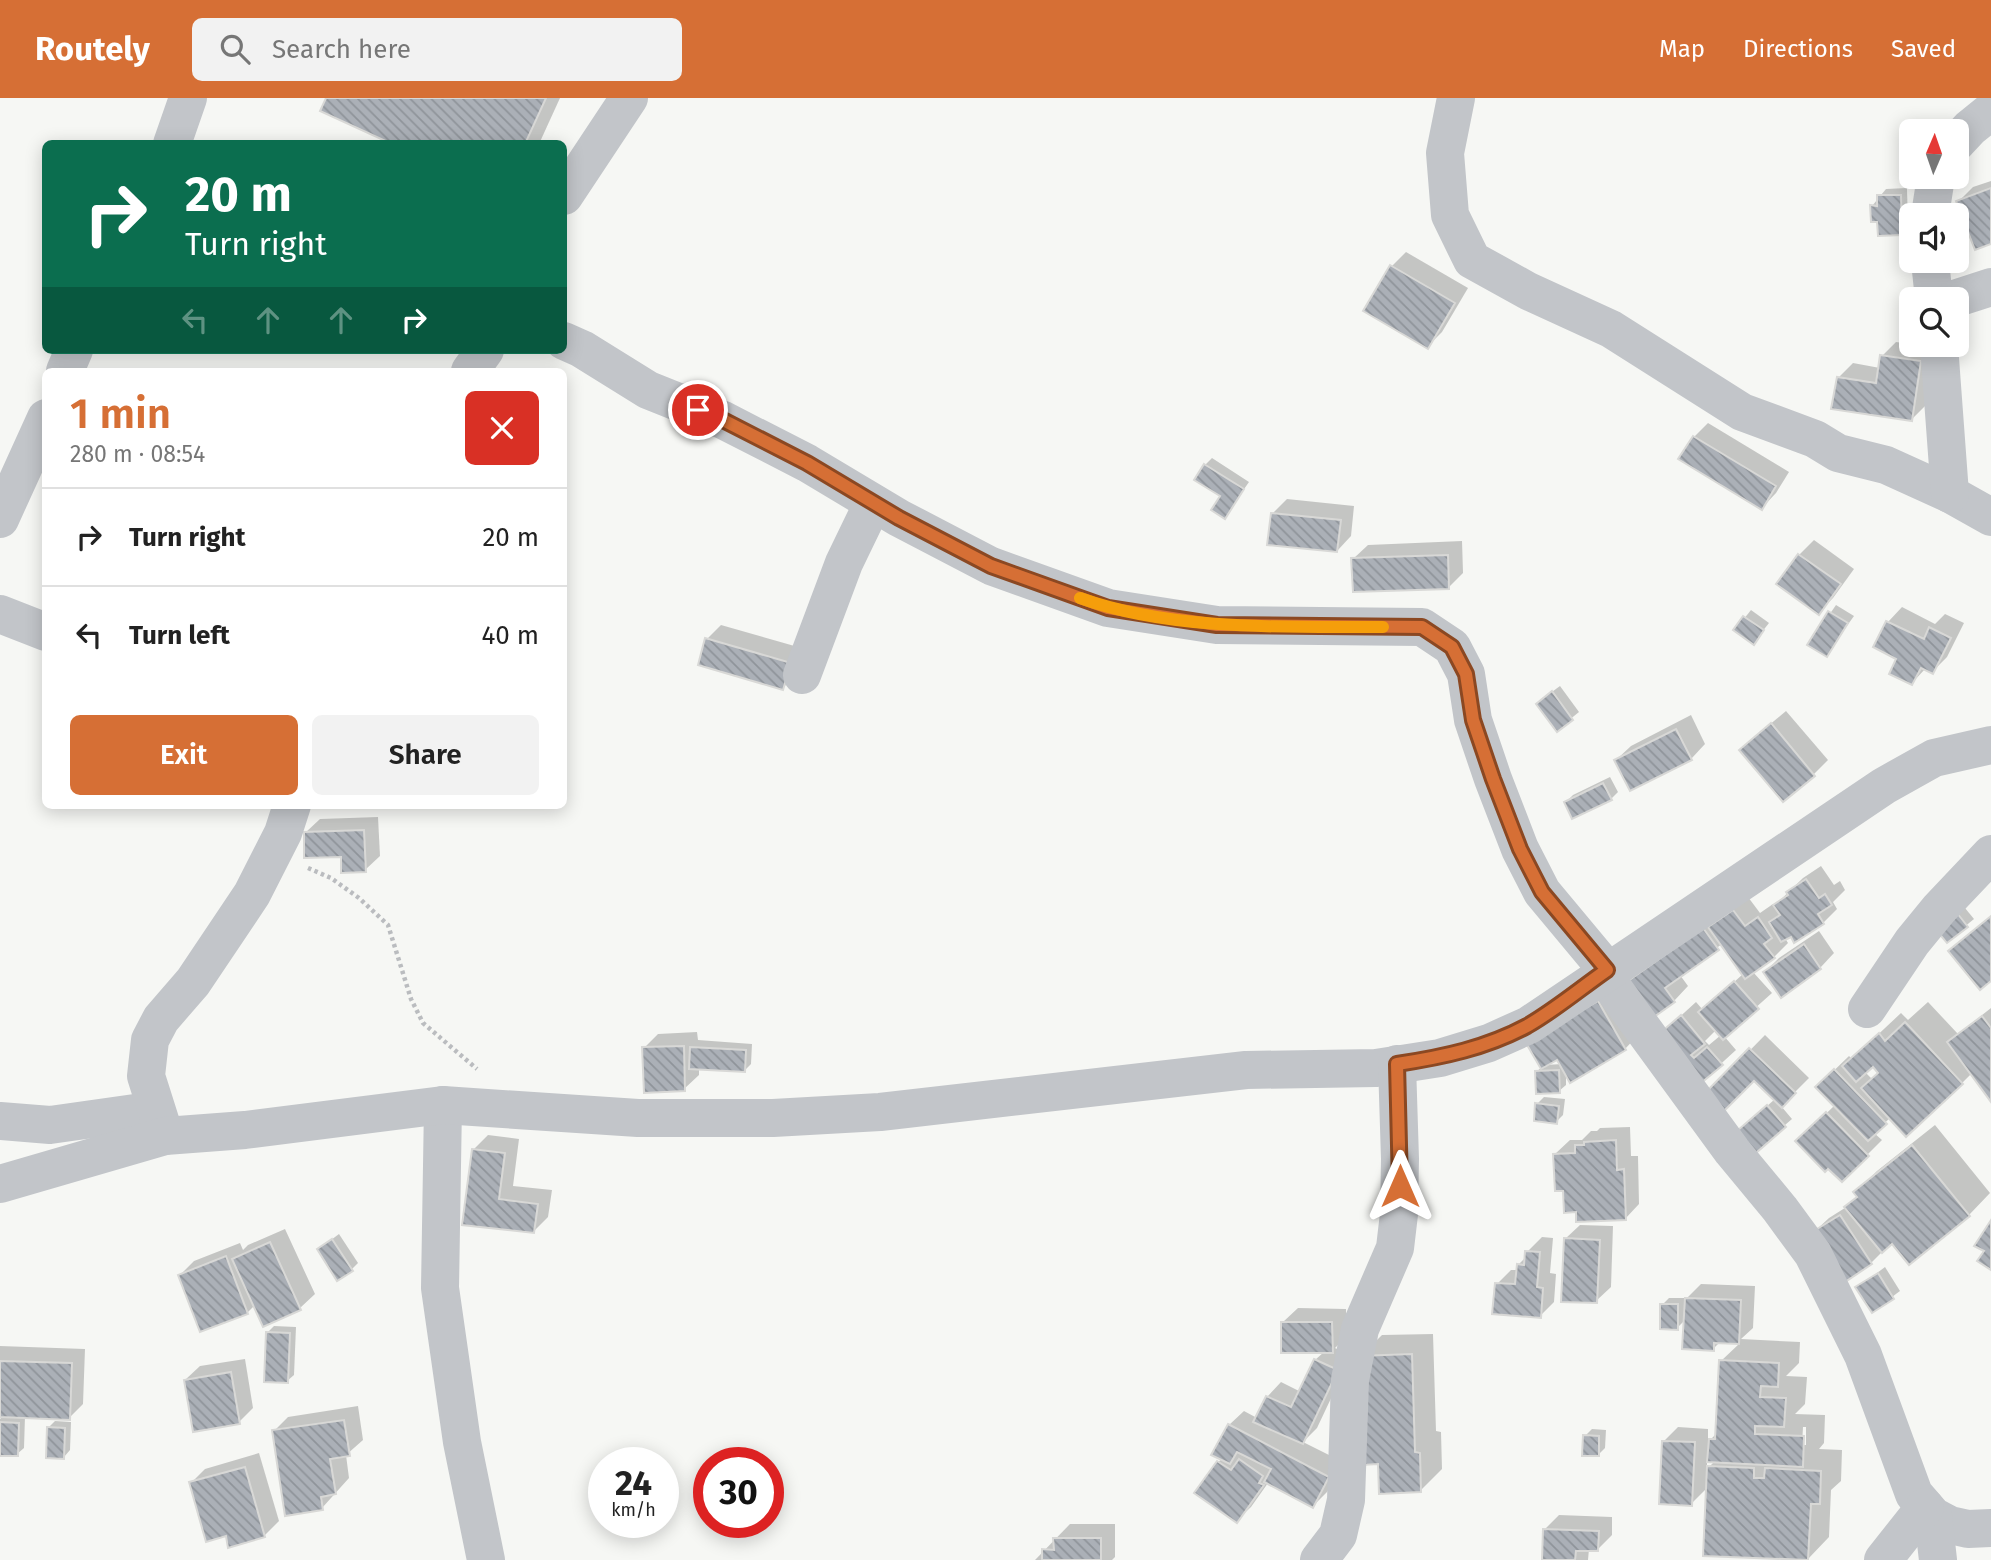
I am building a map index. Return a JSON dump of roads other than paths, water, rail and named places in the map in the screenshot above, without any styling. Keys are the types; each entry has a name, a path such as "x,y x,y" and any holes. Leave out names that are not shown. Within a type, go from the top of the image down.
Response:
{"street":[{"path":"173,140 188,98"},
{"path":"567,192 629,98"},
{"path":"1456,98 1445,153 1450,215 1472,260 1528,291 1611,329 1742,412 1815,439 1838,453 1886,465 1991,516"},
{"path":"1969,129 1991,111"},
{"path":"1969,294 1991,286"},
{"path":"567,342 648,390 723,420 807,463 873,503 991,566 1108,608 1217,625 1422,627 1452,647 1466,674 1473,720 1493,779 1520,849 1542,892 1605,972 1732,1151 1813,1254 1863,1355 1914,1494 1929,1511 1950,1525 1968,1529 1991,1528"},
{"path":"1940,357 1950,494"},
{"path":"0,520 42,427"},
{"path":"802,675 844,563 873,503"},
{"path":"0,614 42,630"},
{"path":"0,1121 50,1125 161,1123 245,1130 443,1105 639,1118 773,1118 880,1112 1246,1070 1376,1068 1440,1058 1489,1043 1528,1025 1884,786 1934,758 1991,745"},
{"path":"161,1123 146,1076 150,1040 161,1018 193,982 244,905 282,833 291,809"},
{"path":"1867,1009 1912,942 1991,854"},
{"path":"1320,1560 1338,1535 1346,1500 1350,1380 1360,1329 1395,1248 1399,1214 1400,1158 1397,1064"},
{"path":"443,1105 440,1287 462,1442 486,1560"},
{"path":"0,1184 161,1123"},
{"path":"1882,1560 1929,1511"},
{"path":"1929,1511 1938,1560"}]}
